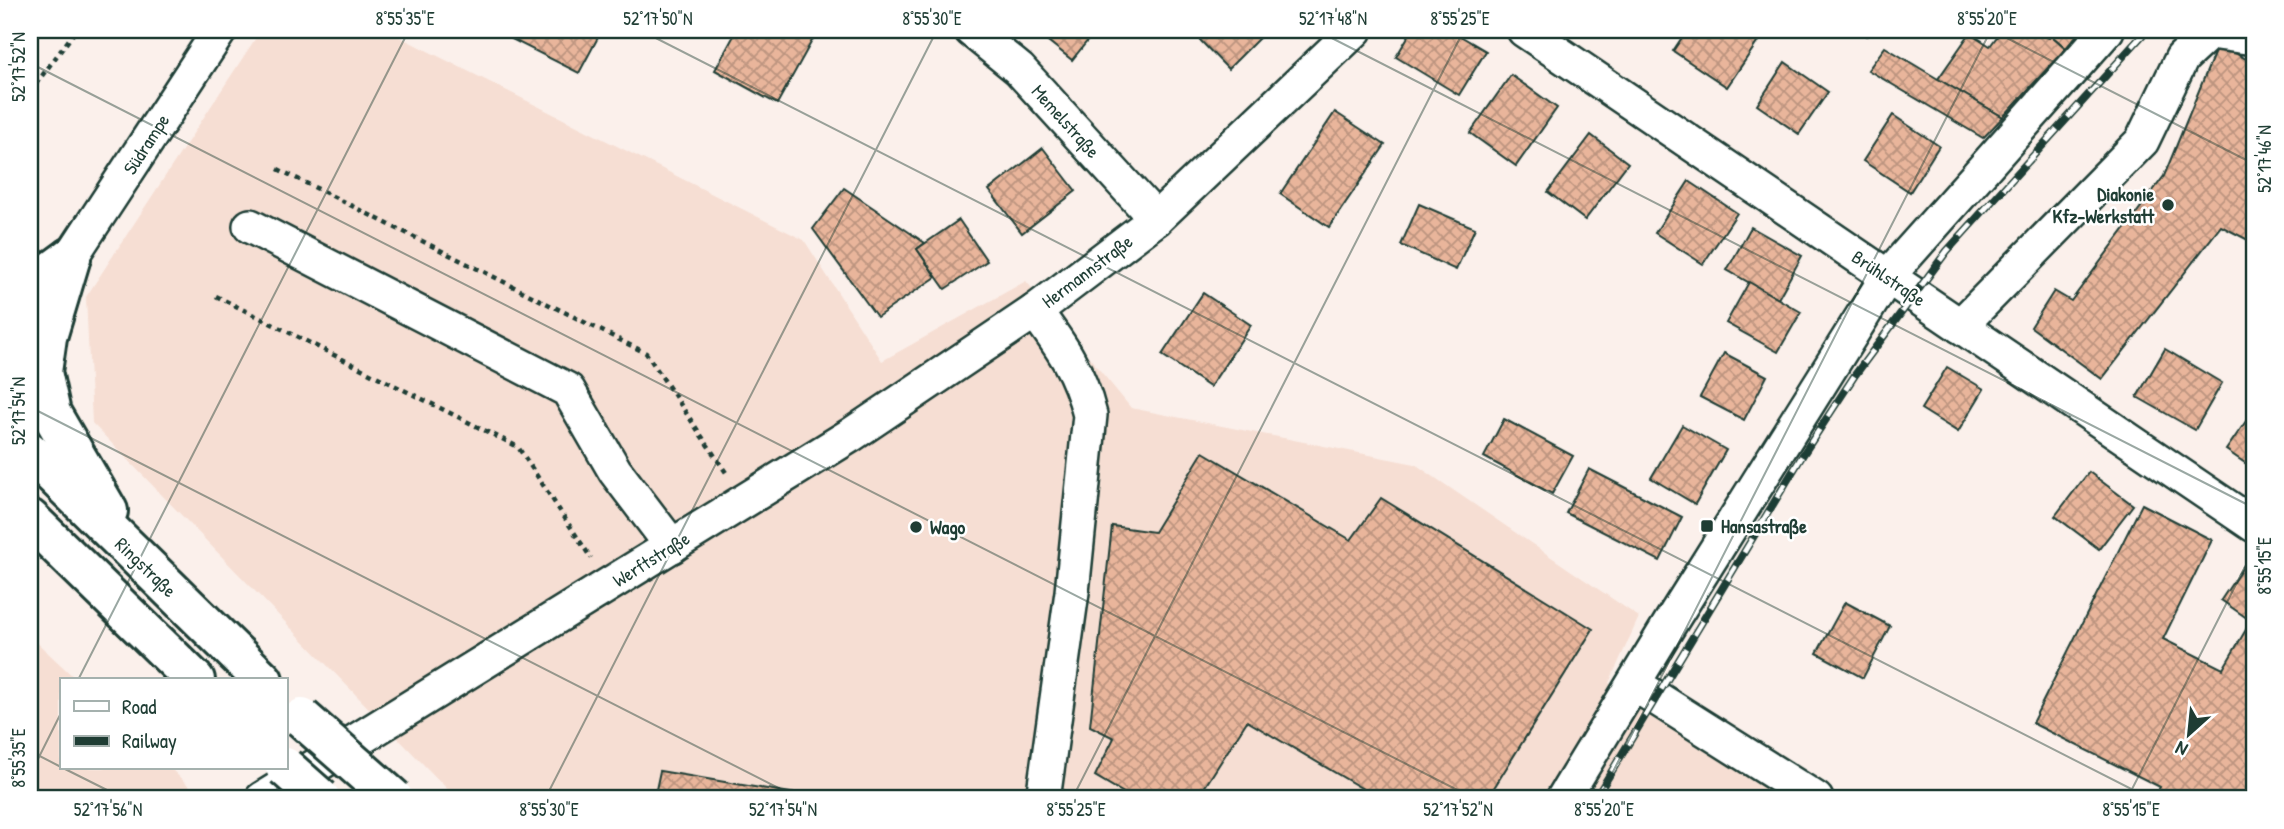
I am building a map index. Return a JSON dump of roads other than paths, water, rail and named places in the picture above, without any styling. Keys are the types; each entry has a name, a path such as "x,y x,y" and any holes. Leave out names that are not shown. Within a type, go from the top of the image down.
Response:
{"main road":[{"path":"30,287 71,257"},
{"path":"71,257 47,337 42,372 51,413 132,554"},
{"name":"Ringstraße","path":"30,452 261,678"},
{"path":"30,519 45,546 192,678"},
{"path":"294,710 394,799"},
{"path":"287,769 321,799"}],"street":[{"name":"Südrampe","path":"71,257 220,30"},
{"name":"Memelstraße","path":"971,30 1019,69 1156,219"},
{"name":"Hermannstraße","path":"1043,799 1072,592 1090,415 1083,388 1068,357 1035,311 1156,219 1355,30"},
{"name":"Brühlstraße","path":"1524,30 2254,525"},
{"path":"1563,799 1887,277 2107,30"},
{"path":"1960,326 2142,141 2182,58 2210,32 2254,38"},
{"path":"250,226 568,390 615,471 672,547"},
{"name":"Werftstraße","path":"262,799 850,435 1035,311"},
{"path":"1634,684 1816,799"}],"railway":[{"path":"1595,799 1804,453 1855,375 1947,251 2147,30"}],"place":[{"name":"Diakonie Kfz-Werkstatt","path":"2168,205"},
{"name":"Hansastraße","path":"1707,526"},
{"name":"Wago","path":"916,527"}]}
